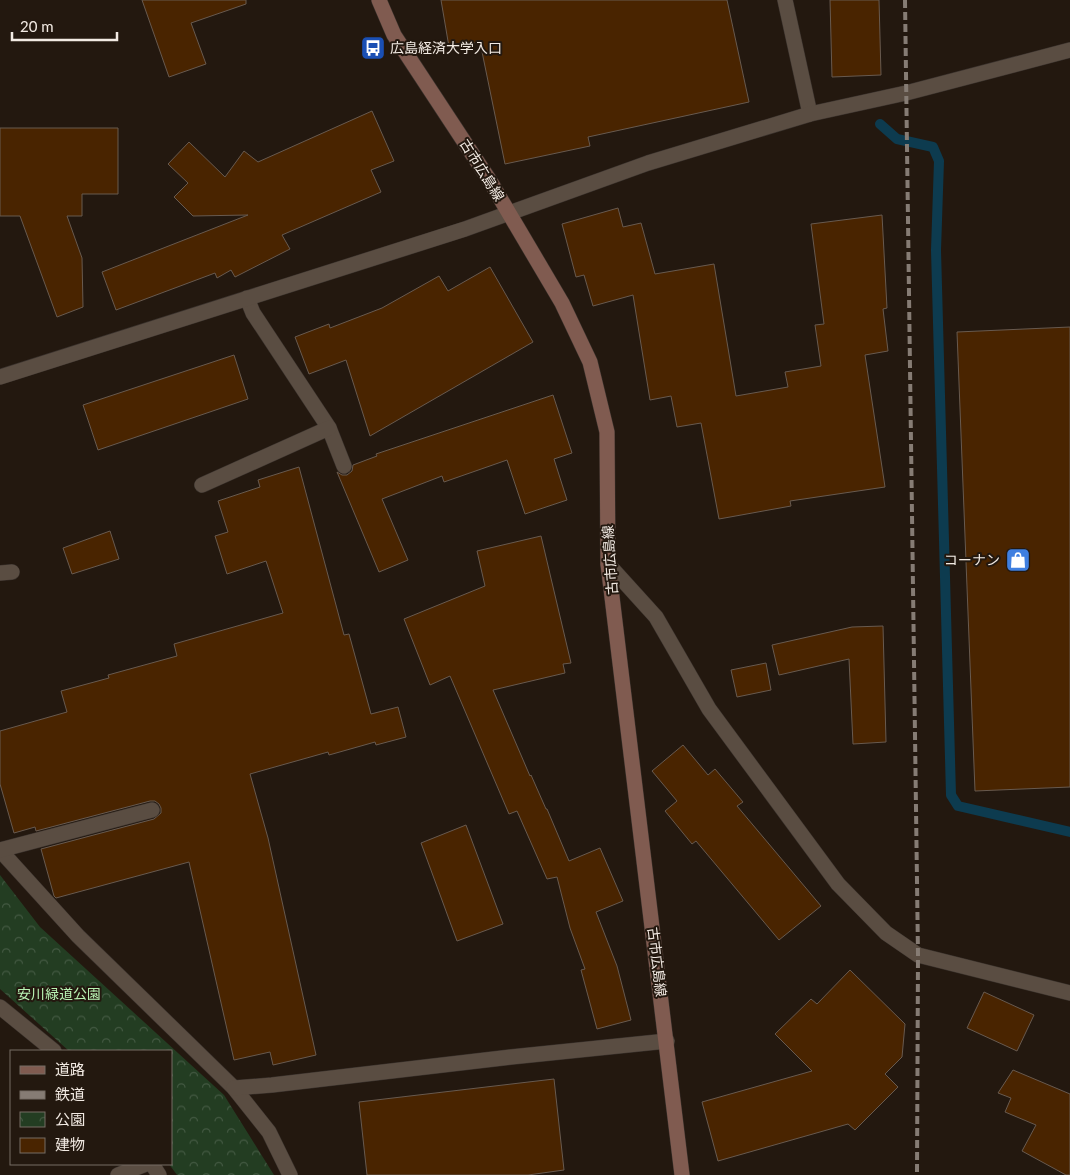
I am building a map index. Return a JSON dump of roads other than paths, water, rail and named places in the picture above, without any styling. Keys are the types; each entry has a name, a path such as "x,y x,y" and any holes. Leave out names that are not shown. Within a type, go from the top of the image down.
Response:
{"main road":[{"name":"古市広島線","path":"379,0 394,35 490,181 562,303 590,362 606,432 608,564 682,1175"}],"street":[{"path":"785,0 810,114"},
{"path":"0,377 510,214 648,163 810,114 906,93 1070,50"},
{"path":"247,298 253,313 329,428 344,466"},
{"path":"202,485 329,428"},
{"path":"608,564 656,616 709,710 838,884 886,933 918,955 1070,993"},
{"path":"152,810 0,850 78,936 234,1088 269,1132 290,1175"},
{"path":"0,1007 53,1050"},
{"path":"234,1088 667,1041"},
{"path":"118,1175 143,1165"}],"waterway":[{"path":"880,124 897,139 933,147 939,161 936,250 951,795 958,806 1070,832"}],"railway":[{"path":"905,0 918,955 917,1175"}],"place":[{"name":"広島経済大学入口","path":"373,48"},
{"name":"コーナン","path":"1018,560"}],"park label":[{"name":"安川緑道公園","path":"59,994"}]}
